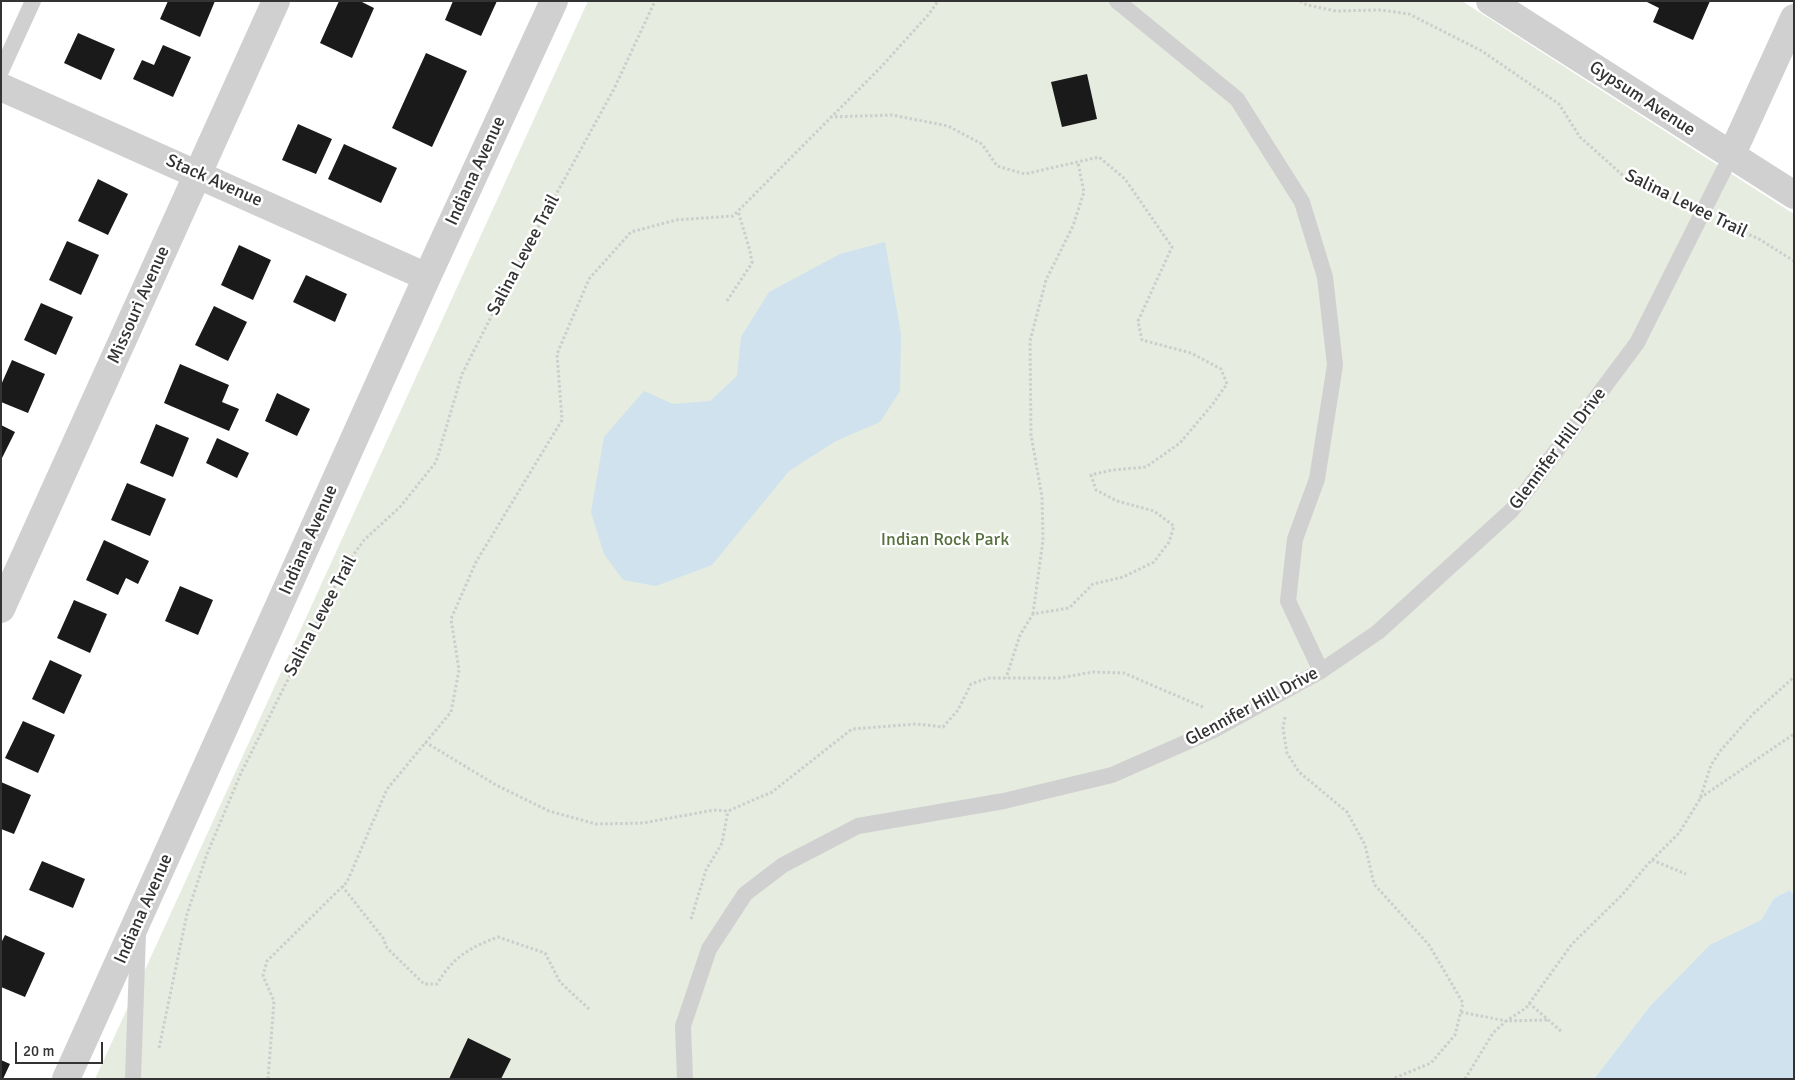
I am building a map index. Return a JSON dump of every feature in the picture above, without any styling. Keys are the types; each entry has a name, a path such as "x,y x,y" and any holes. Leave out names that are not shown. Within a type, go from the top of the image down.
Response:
{"street":[{"name":"Missouri Avenue","path":"1,609 276,1"},
{"name":"Indiana Avenue","path":"66,1079 427,277 554,1"},
{"name":"Gypsum Avenue","path":"1490,1 1794,195"},
{"path":"1731,156 1794,18"},
{"name":"Stack Avenue","path":"1,87 427,277"}],"lane":[{"path":"1,71 33,1"},
{"path":"1117,1 1237,100 1302,202 1325,277 1335,365 1317,479 1295,540 1288,601 1321,671"},
{"name":"Glennifer Hill Drive","path":"685,1079 683,1026 709,949 745,894 783,866 858,826 1004,801 1112,776 1233,720 1321,671 1378,632 1512,510 1637,343 1731,156"},
{"path":"133,1079 138,922"}],"path":[{"name":"Salina Levee Trail","path":"157,1057 187,914 207,854 240,773 344,568 364,540 400,507 436,462 462,374 520,260 614,89 655,1"},
{"path":"268,1079 274,1001 263,976 267,961 347,882 387,789 451,712 459,670 451,619 476,562 562,420 557,354 589,279 631,232 676,220 733,216 881,67 929,14 938,1"},
{"name":"Salina Levee Trail","path":"1300,1 1307,5 1336,12 1381,10 1409,14 1482,51 1559,104 1580,136 1628,180 1759,239 1794,261"},
{"path":"830,117 892,115 948,126 982,144 997,166 1025,174 1099,157 1125,180 1172,248 1138,321 1142,340 1191,353 1221,369 1226,384 1212,405 1180,443 1146,467 1112,470 1091,475 1096,490 1117,501 1154,511 1174,526 1169,542 1154,562 1123,577 1093,584 1069,608 1033,614"},
{"path":"1006,678 1020,635 1033,614 1043,540 1042,497 1031,435 1030,341 1046,280 1073,226 1084,192 1078,163"},
{"path":"727,301 752,263 738,211"},
{"path":"425,742 496,785 549,811 596,824 643,823 714,810 728,811 772,792 852,729 917,724 943,727 958,710 971,684 988,678 1059,678 1093,672 1124,673 1233,720"},
{"path":"1465,1079 1493,1032 1506,1020 1526,1008 1572,944 1622,895 1652,860 1679,833 1700,799 1711,765 1721,750 1752,715 1794,677"},
{"path":"1288,689 1284,728 1287,753 1300,772 1347,812 1365,844 1374,884 1429,945 1463,1003 1455,1035 1431,1063 1392,1079"},
{"path":"1700,799 1794,734"},
{"path":"691,919 706,870 722,843 728,811"},
{"path":"1652,860 1686,874"},
{"path":"342,886 383,938 387,948 424,984 437,984 447,966 472,947 498,937 545,953 560,982 589,1008"},
{"path":"1529,1003 1562,1032"},
{"path":"1461,1012 1506,1020 1547,1020"}],"green space":[{"name":"Indian Rock Park","path":"588,1 1462,1 1794,214 1794,896 1790,890 1774,898 1761,920 1710,946 1650,1006 1594,1079 95,1079"}],"water":[{"path":"885,242 901,334 900,391 880,422 836,441 789,471 712,565 656,586 623,580 604,554 591,512 604,437 644,391 673,404 710,401 737,376 741,337 769,292 840,254"},
{"path":"1790,890 1794,896 1794,1079 1594,1079 1650,1006 1710,945 1761,920 1774,898"}],"building":[{"path":"168,1 215,1 200,37 160,19"},
{"path":"339,1 360,1 374,8 352,58 320,43"},
{"path":"453,1 497,1 481,36 445,20"},
{"path":"1645,1 1710,1 1693,40 1653,22 1659,8"},
{"path":"78,33 115,49 101,80 64,63"},
{"path":"163,45 191,57 173,97 133,79 142,60 154,65"},
{"path":"426,53 467,71 432,147 392,128"},
{"path":"1087,74 1097,119 1062,127 1051,82"},
{"path":"298,124 332,139 316,174 282,160"},
{"path":"344,144 397,168 381,203 328,179"},
{"path":"98,179 128,194 108,235 78,221"},
{"path":"67,241 99,255 81,295 49,280"},
{"path":"239,245 271,260 253,300 221,285"},
{"path":"306,275 347,294 335,322 293,302"},
{"path":"41,303 73,317 56,355 24,340"},
{"path":"214,306 247,322 228,361 195,345"},
{"path":"12,360 45,374 28,413 1,402 1,385"},
{"path":"180,364 229,385 222,402 239,409 229,431 164,403"},
{"path":"277,393 310,409 297,436 265,421"},
{"path":"156,424 189,438 173,477 140,463"},
{"path":"1,425 15,432 1,460"},
{"path":"217,438 249,453 237,478 206,463"},
{"path":"127,483 166,499 150,536 111,520"},
{"path":"104,540 149,561 138,584 126,578 118,595 86,580"},
{"path":"180,586 213,600 198,635 165,621"},
{"path":"74,600 107,614 90,653 57,638"},
{"path":"50,660 82,675 64,714 32,699"},
{"path":"23,721 55,735 38,773 5,758"},
{"path":"1,782 31,795 14,834 1,829"},
{"path":"42,861 85,879 73,908 29,890"},
{"path":"5,935 45,953 25,997 1,987 1,943"},
{"path":"468,1038 511,1059 501,1079 449,1079"},
{"path":"1,1060 10,1064 3,1079 1,1079"}]}
